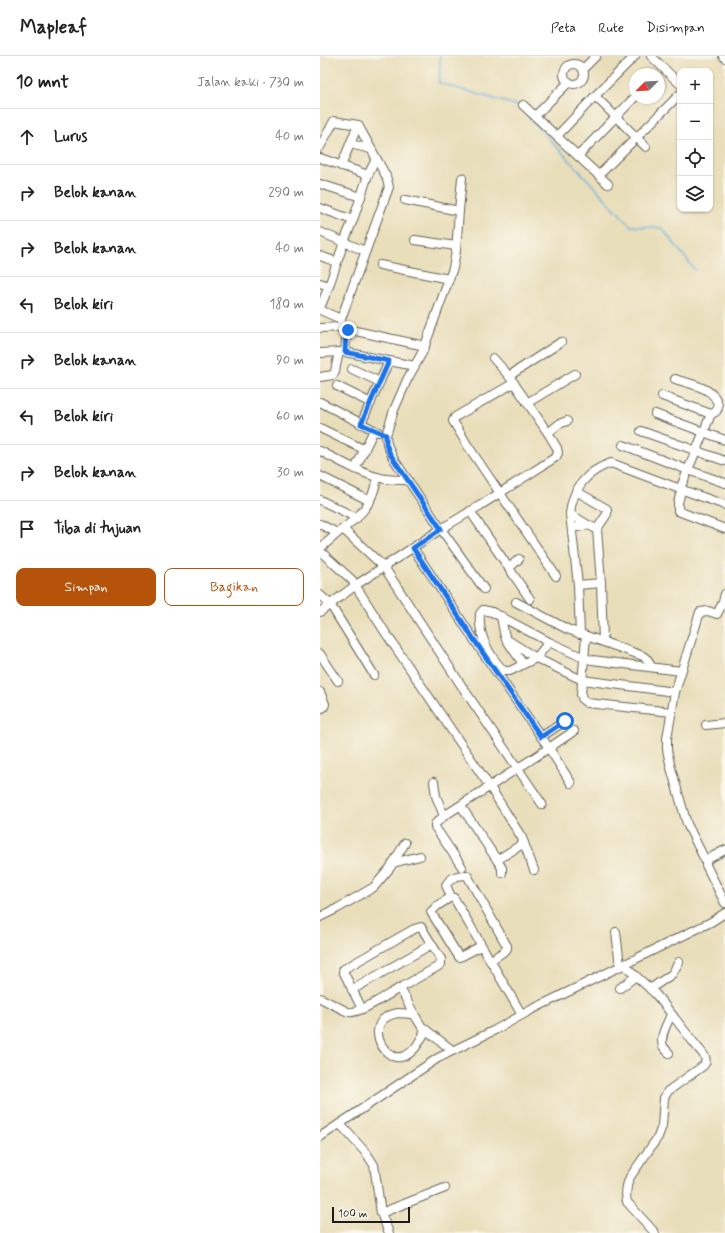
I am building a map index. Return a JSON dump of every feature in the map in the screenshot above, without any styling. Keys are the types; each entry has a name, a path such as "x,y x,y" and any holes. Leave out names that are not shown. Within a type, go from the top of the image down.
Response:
{"street":[{"path":"583,69 596,56"},
{"path":"557,136 635,56"},
{"path":"651,56 659,68"},
{"path":"574,64 581,66 583,69 584,75 581,82 575,84 568,82 564,76 567,67 574,64"},
{"path":"665,74 677,82"},
{"path":"535,116 568,82"},
{"path":"595,96 646,147"},
{"path":"599,175 677,97"},
{"path":"578,156 629,103"},
{"path":"523,105 608,184"},
{"path":"320,147 334,121 358,125"},
{"path":"341,166 358,125"},
{"path":"320,377 333,375 342,352 343,326 365,251 388,187 386,176 358,125"},
{"path":"350,144 371,149"},
{"path":"320,158 368,175"},
{"path":"376,159 368,175 320,309 351,330 425,346"},
{"path":"462,178 453,268 425,346 407,380 394,410 386,435 386,444 390,454 484,589"},
{"path":"320,184 360,197"},
{"path":"405,200 459,211"},
{"path":"320,208 353,220"},
{"path":"320,232 365,251"},
{"path":"415,240 456,246"},
{"path":"320,256 337,262"},
{"path":"380,265 449,279"},
{"path":"320,282 329,286"},
{"path":"320,328 343,326"},
{"path":"556,576 468,446 453,421 455,417 512,379 561,342"},
{"path":"320,353 342,352 415,366"},
{"path":"320,612 356,585 441,529 557,456 557,448 548,433 512,379 493,358"},
{"path":"361,424 389,361"},
{"path":"352,369 380,382"},
{"path":"527,403 575,374"},
{"path":"675,379 709,391 718,406 716,412 711,414 688,470 680,492 678,511 725,529"},
{"path":"337,386 370,403"},
{"path":"662,396 711,414"},
{"path":"320,402 361,424 386,435"},
{"path":"655,414 725,440"},
{"path":"548,433 559,424 567,421"},
{"path":"320,428 365,450"},
{"path":"355,468 374,430"},
{"path":"641,432 725,461"},
{"path":"623,445 725,483"},
{"path":"320,452 376,477 408,480"},
{"path":"672,712 587,703 583,700 581,695 584,658 583,635 579,621 578,585 570,514 572,503 580,484 589,474 611,463 680,492 725,505"},
{"path":"320,476 370,501"},
{"path":"376,477 375,486 367,506 357,518 340,531 320,550 356,585 385,632 490,787 522,838 534,870"},
{"path":"576,491 607,509 607,514 597,529 603,641"},
{"path":"320,500 357,518"},
{"path":"470,511 530,599"},
{"path":"570,514 597,529"},
{"path":"320,524 340,531 384,567 464,691 542,804"},
{"path":"572,528 588,525"},
{"path":"413,548 549,748 571,784"},
{"path":"509,568 519,559"},
{"path":"578,585 601,583"},
{"path":"725,594 717,614 708,611 700,612 681,671 667,738 667,750 688,824 706,862 706,868 725,904"},
{"path":"320,595 330,604 374,675"},
{"path":"516,602 567,629 643,656 647,658 651,667"},
{"path":"549,642 536,658 510,671 504,671 486,648 481,628 480,614 483,610 486,610 501,616 549,642 584,658 681,671"},
{"path":"501,616 506,640 523,664"},
{"path":"567,629 579,621"},
{"path":"506,640 536,658 582,680 676,692"},
{"path":"320,654 338,681"},
{"path":"320,692 325,704 324,707 320,709"},
{"path":"541,737 565,721"},
{"path":"706,725 725,723"},
{"path":"462,867 435,827 435,824 444,816 574,731"},
{"path":"434,782 436,796 444,816"},
{"path":"461,806 502,868 502,873"},
{"path":"320,917 374,887 390,868 405,843"},
{"path":"497,860 524,843"},
{"path":"706,862 725,850"},
{"path":"393,863 420,856"},
{"path":"490,961 506,950 507,946 467,875 454,877 449,880 446,885 451,897 455,900 481,946 522,1015"},
{"path":"451,897 431,912 457,955 462,956 481,946"},
{"path":"320,1137 409,1078 426,1065 452,1050 711,922 725,913"},
{"path":"320,998 352,1013 362,1009 437,967 441,964 440,959 423,929 417,927 344,969 343,972 362,1009"},
{"path":"616,932 622,965 650,989 706,1057 706,1063 703,1066 668,1091 664,1098 662,1126 658,1137 630,1177 627,1184 627,1202 655,1233"},
{"path":"352,990 432,944"},
{"path":"650,989 672,974 679,962"},
{"path":"620,988 636,976"},
{"path":"400,988 414,1014 426,1030 452,1050"},
{"path":"414,1014 400,1013 390,1015 383,1020 378,1027 377,1033 381,1044 387,1052 400,1058 413,1050 426,1030"},
{"path":"669,1053 663,1046 662,1041 671,1014"},
{"path":"340,1124 367,1154 374,1165 381,1212 390,1233"},
{"path":"381,1212 445,1188"}],"waterway":[{"path":"440,56 439,83 519,106"},
{"path":"527,115 631,226 662,228 695,270"}],"route":[{"path":"348,330 346,331 345,352 389,361 361,424 386,435 386,444 390,454 441,529 413,548 541,737 565,721"}]}
